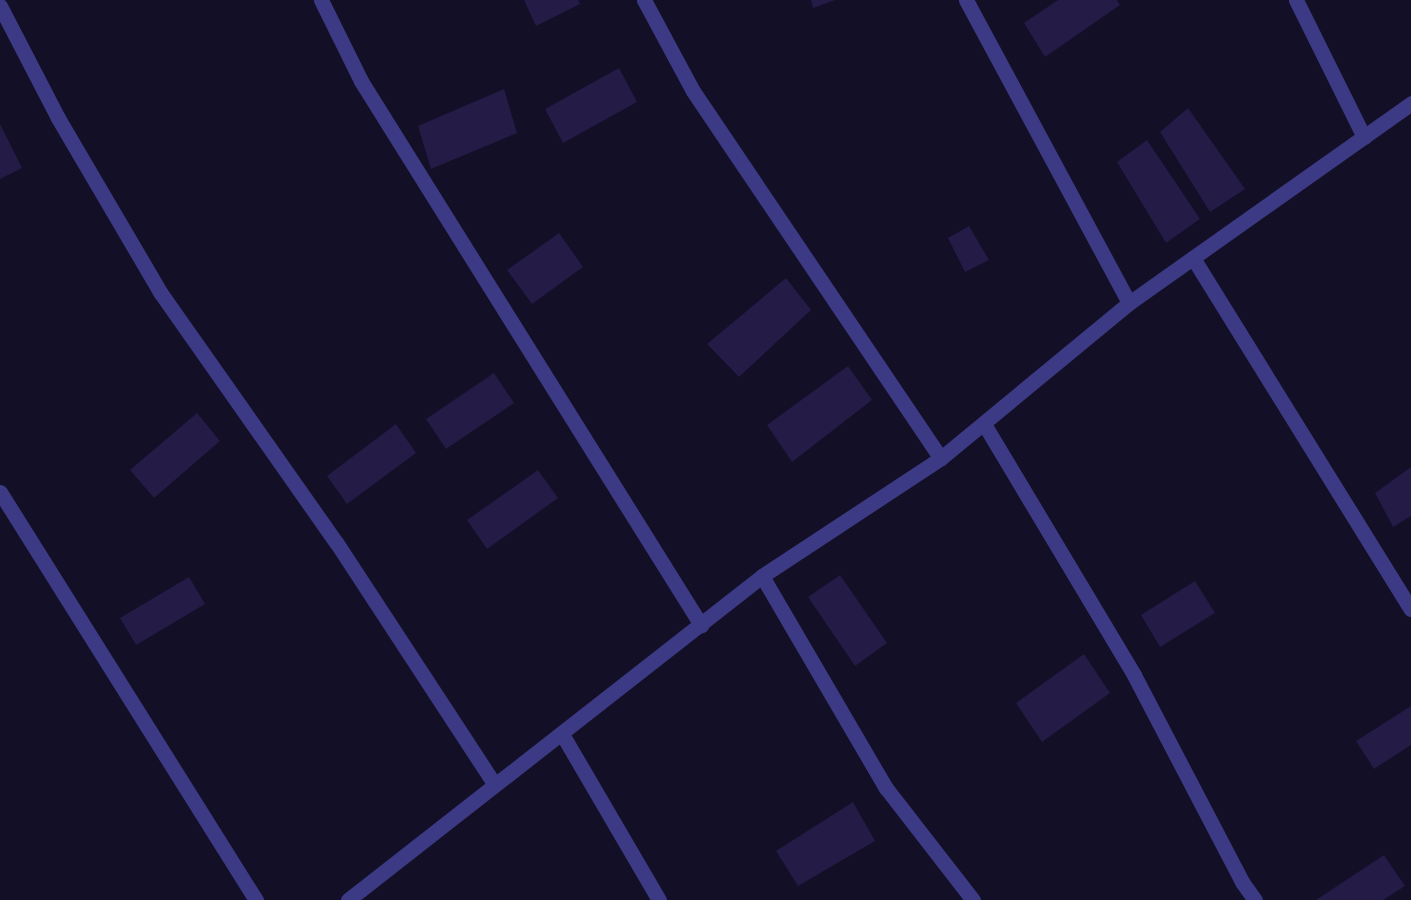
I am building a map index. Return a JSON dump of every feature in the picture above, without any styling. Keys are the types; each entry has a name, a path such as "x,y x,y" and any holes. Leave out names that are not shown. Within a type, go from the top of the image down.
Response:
{"street":[{"path":"321,0 361,81 701,625"},
{"path":"644,0 693,91 941,458"},
{"path":"966,0 1129,303"},
{"path":"1296,0 1364,137"},
{"path":"0,6 63,129 160,292 336,542 494,783"},
{"path":"348,900 494,783 562,734 762,576 941,458 1129,303 1411,103"},
{"path":"1193,258 1411,609"},
{"path":"984,424 1134,675 1242,882 1255,900"},
{"path":"0,492 256,900"},
{"path":"762,576 886,788 972,900"},
{"path":"562,734 659,900"}],"building":[{"path":"524,0 578,0 580,4 536,26"},
{"path":"811,0 835,0 813,8"},
{"path":"1058,0 1117,0 1120,5 1045,57 1024,23"},
{"path":"619,68 637,102 563,143 545,109"},
{"path":"504,89 517,133 431,169 418,126"},
{"path":"1188,108 1245,189 1210,212 1160,132"},
{"path":"0,124 22,168 0,179"},
{"path":"1147,140 1200,219 1166,243 1117,162"},
{"path":"969,226 989,260 965,272 948,238"},
{"path":"559,233 583,267 532,304 507,270"},
{"path":"786,278 811,310 739,377 707,344"},
{"path":"848,366 872,400 792,462 767,425"},
{"path":"494,373 514,403 446,449 426,419"},
{"path":"197,413 220,441 154,498 130,470"},
{"path":"396,424 416,453 347,504 327,476"},
{"path":"1411,467 1411,516 1393,527 1375,493"},
{"path":"538,470 558,498 487,549 467,520"},
{"path":"840,575 887,643 855,666 808,597"},
{"path":"189,577 205,604 136,645 120,618"},
{"path":"1195,581 1215,613 1160,647 1141,615"},
{"path":"1084,654 1110,693 1042,742 1016,703"},
{"path":"1411,706 1411,745 1374,769 1356,741"},
{"path":"853,802 875,841 798,886 776,851"},
{"path":"1384,855 1405,886 1383,900 1316,900"}]}
